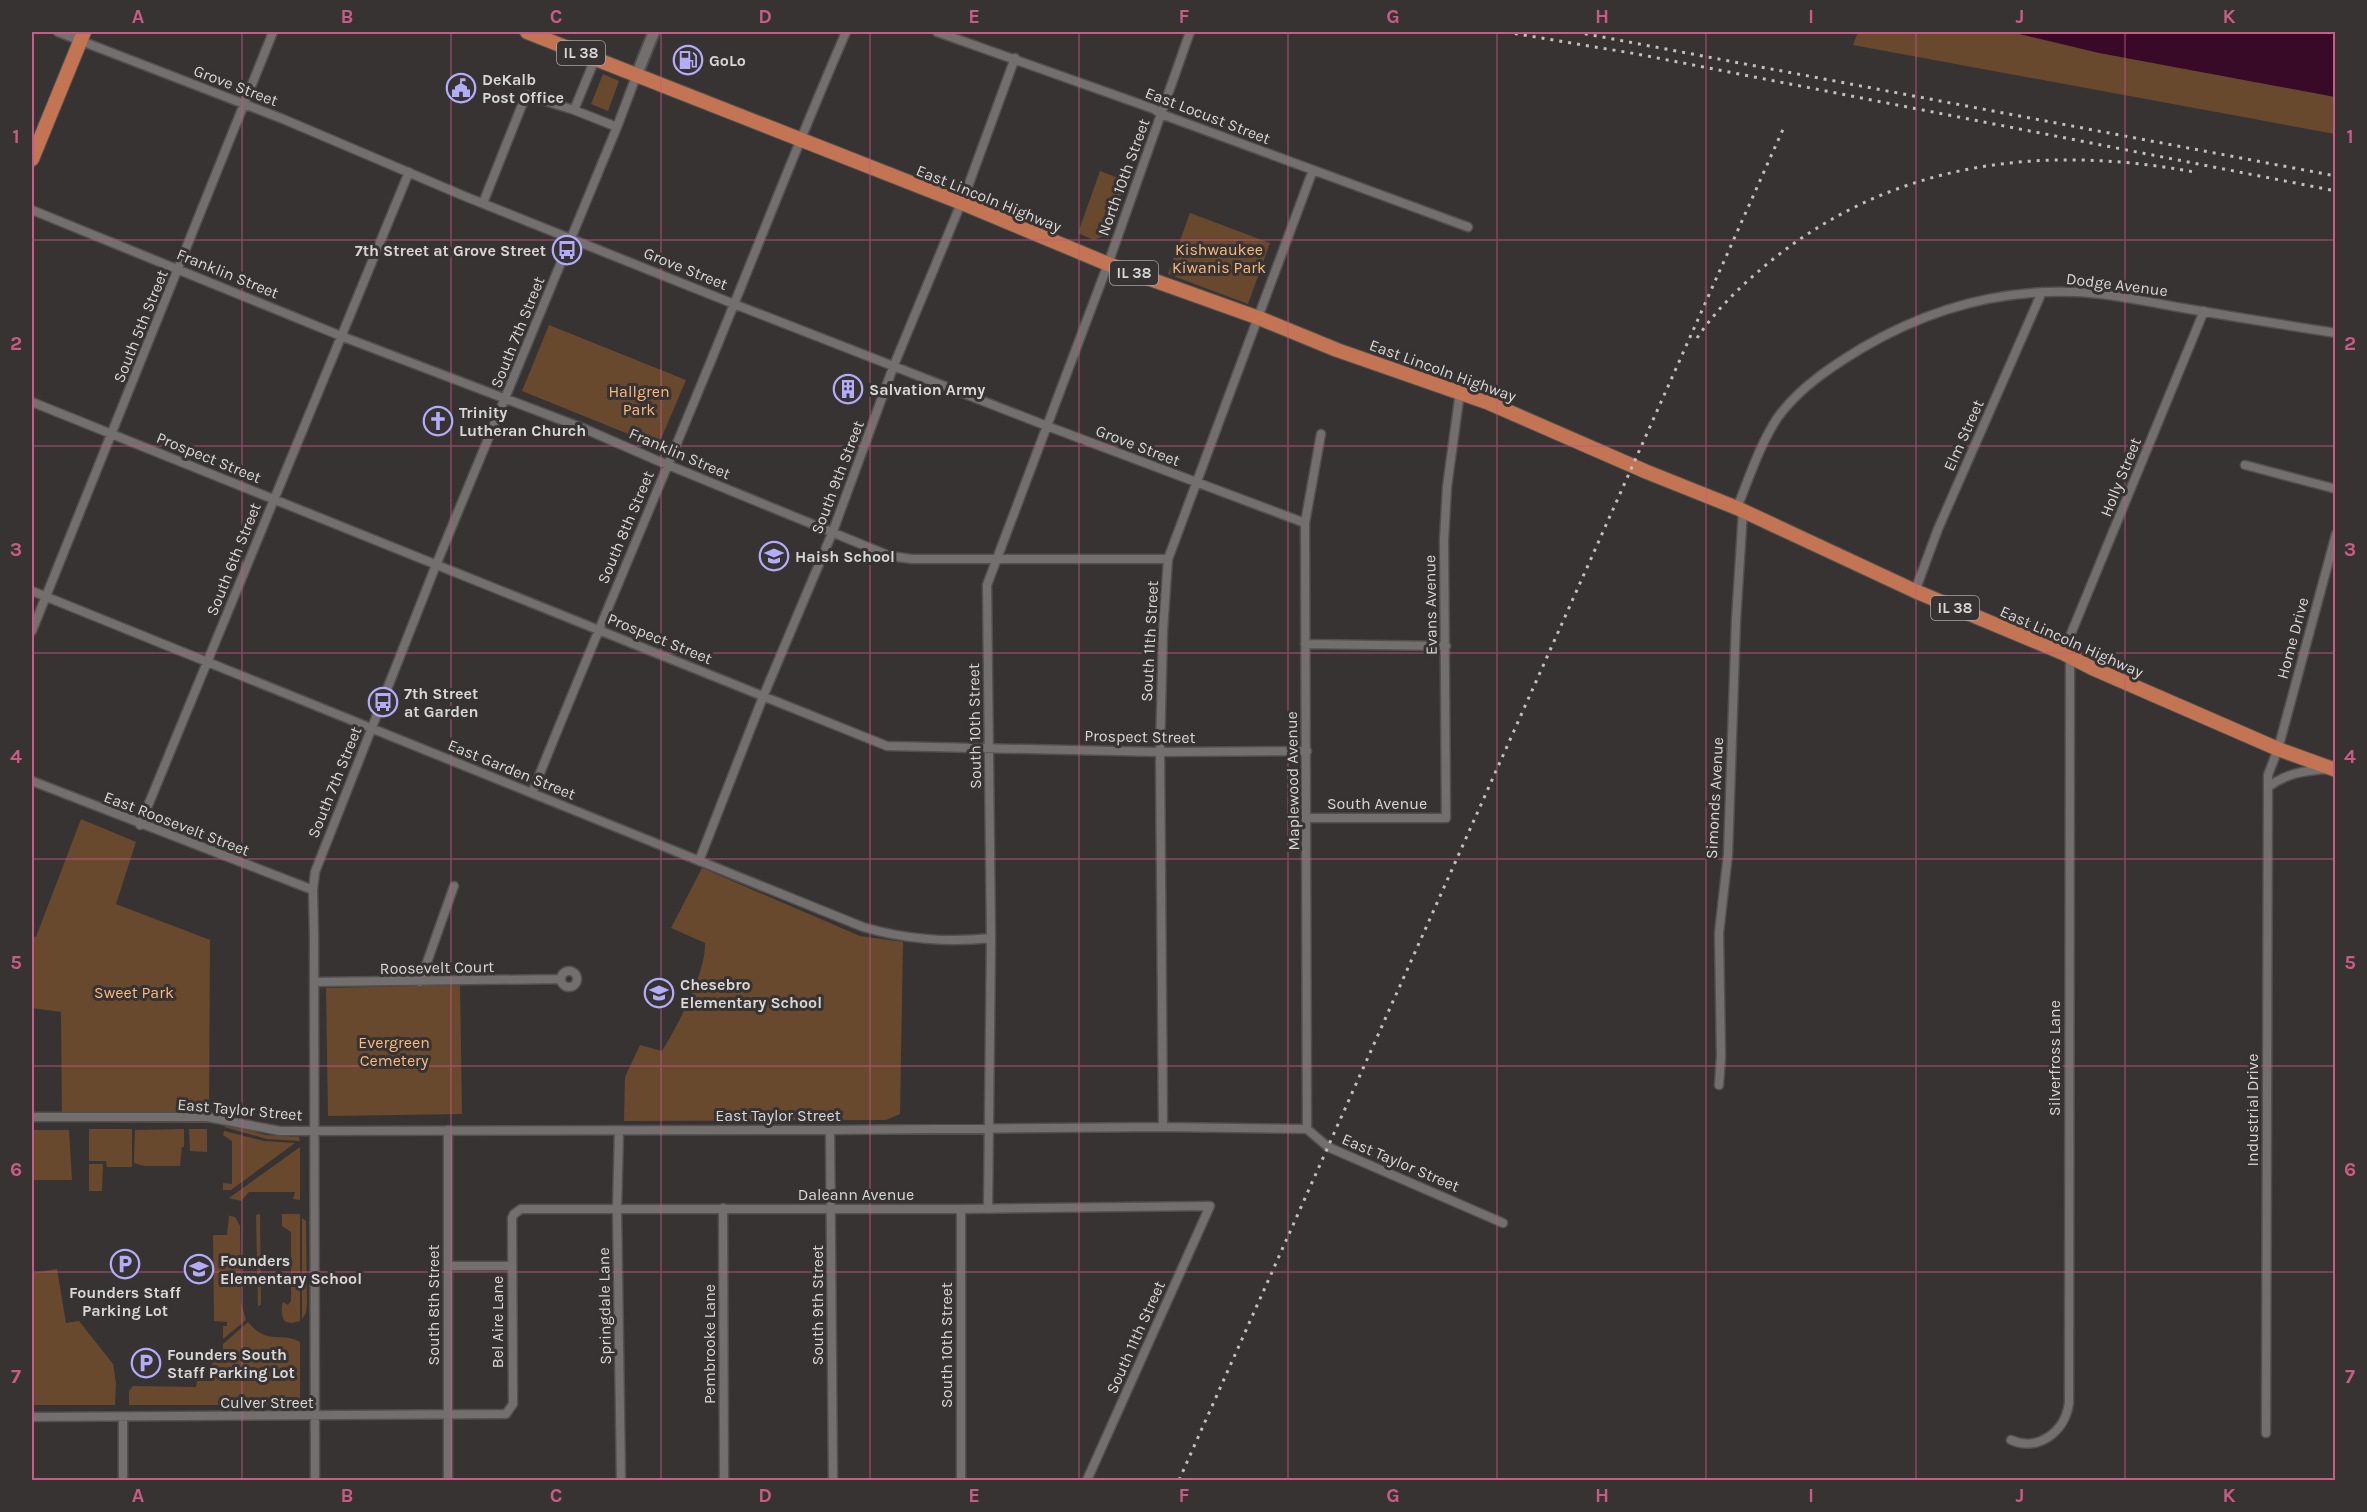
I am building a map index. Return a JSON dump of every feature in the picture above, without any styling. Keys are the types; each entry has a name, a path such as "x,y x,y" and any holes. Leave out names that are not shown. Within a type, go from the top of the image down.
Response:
{"main road":[{"name":"East Lincoln Highway","path":"527,32 962,203 1108,264 1259,318 1337,350 1460,392 1740,510 1916,591 2278,749 2333,769"},
{"path":"32,159 83,36"}],"street":[{"name":"Grove Street","path":"58,32 83,36 243,106 283,119 483,203 734,304 1047,426 1305,523"},
{"name":"South 5th Street","path":"32,632 273,32"},
{"path":"637,74 654,32"},
{"name":"South 8th Street","path":"532,793 598,629 669,464 799,140 846,32"},
{"name":"East Locust Street","path":"937,32 1154,109 1161,114 1468,227"},
{"name":"North 10th Street","path":"1108,264 1190,32"},
{"name":"South 9th Street","path":"699,861 833,531 894,365 962,203 1015,58"},
{"path":"574,110 595,59"},
{"name":"South 7th Street","path":"315,1480 313,890 315,872 436,566 617,128 637,74"},
{"path":"483,203 526,95 574,110 617,128"},
{"name":"South 11th Street","path":"1163,1127 1160,752 1163,630 1168,560 1313,170"},
{"name":"South 6th Street","path":"140,825 409,172"},
{"name":"Franklin Street","path":"32,210 341,336 506,398 881,552 901,558 1168,560"},
{"name":"South 10th Street","path":"988,1209 990,938 987,585 1108,264"},
{"name":"Dodge Avenue","path":"1740,510 1770,431 1796,395 1819,376 1884,335 1934,312 2006,295 2042,292 2097,294 2336,333"},
{"name":"Elm Street","path":"1916,591 1938,529 2042,292"},
{"name":"Holly Street","path":"2066,655 2204,312"},
{"name":"Evans Avenue","path":"1446,818 1444,540 1447,487 1460,392"},
{"name":"Prospect Street","path":"32,402 887,746 1160,752 1307,751"},
{"name":"Maplewood Avenue","path":"1307,1129 1305,523 1320,434"},
{"path":"2245,465 2336,489"},
{"name":"Simonds Avenue","path":"1719,1085 1721,1056 1719,933 1728,854 1740,510"},
{"name":"Home Drive","path":"2278,749 2336,534"},
{"name":"East Garden Street","path":"32,591 844,920 892,935 990,938"},
{"path":"1305,644 1446,646"},
{"name":"Silverfross Lane","path":"2011,1440 2026,1445 2043,1442 2053,1434 2068,1412 2069,1403 2066,655"},
{"name":"Industrial Drive","path":"2266,1433 2268,775 2278,749"},
{"path":"2268,787 2283,776 2302,771 2333,769"},
{"name":"East Roosevelt Street","path":"32,781 140,825 313,890"},
{"name":"South Avenue","path":"1307,818 1446,818"},
{"path":"420,982 454,886"},
{"name":"Roosevelt Court","path":"314,982 561,980"},
{"name":"East Taylor Street","path":"32,1117 207,1117 280,1131 1163,1127 1307,1129 1328,1147 1503,1223"},
{"name":"South 8th Street","path":"448,1130 448,1480"},
{"name":"South 9th Street","path":"830,1130 833,1480"},
{"name":"Springdale Lane","path":"619,1131 617,1209 621,1480"},
{"name":"South 11th Street","path":"1087,1480 1210,1206"},
{"name":"Daleann Avenue","path":"512,1223 514,1214 525,1208 988,1209 1210,1206"},
{"name":"Pembrooke Lane","path":"723,1208 724,1480"},
{"name":"South 10th Street","path":"961,1480 962,1209"},
{"name":"Bel Aire Lane","path":"502,1416 509,1412 513,1404 512,1223"},
{"path":"449,1266 512,1266"},
{"name":"Culver Street","path":"32,1418 502,1416"},
{"path":"123,1417 123,1480"}],"green space":[{"path":"1858,32 2335,32 2335,134 1853,45"},
{"path":"603,74 619,81 608,111 591,104"},
{"path":"1100,171 1126,181 1106,235 1094,240 1078,233"},
{"name":"Kishwaukee Kiwanis Park","path":"1190,213 1270,243 1248,304 1168,274"},
{"name":"Hallgren Park","path":"549,325 686,380 658,446 522,391"},
{"name":"Sweet Park","path":"81,819 136,842 116,904 210,940 209,1123 62,1122 61,1012 32,1008 32,936 36,937"},
{"path":"702,868 860,936 903,942 900,1114 886,1120 624,1121 625,1077 640,1045 662,1051 683,1013 701,969 705,943 671,928"},
{"name":"Evergreen Cemetery","path":"460,985 462,1114 328,1116 326,988"},
{"path":"228,1125 266,1135 299,1137 300,1141 267,1139 224,1127"},
{"path":"89,1129 132,1129 132,1167 107,1167 106,1161 89,1161"},
{"path":"184,1129 184,1147 182,1147 180,1166 144,1166 134,1163 135,1130"},
{"path":"189,1129 207,1129 207,1152 190,1151"},
{"path":"32,1130 69,1130 72,1180 32,1180"},
{"path":"224,1131 264,1141 295,1143 231,1190 223,1190 223,1183 232,1184 232,1141 223,1135"},
{"path":"300,1147 300,1200 293,1199 295,1192 249,1192 241,1201 229,1198"},
{"path":"89,1164 103,1164 102,1191 89,1191"},
{"path":"260,1214 261,1305 258,1306 256,1215"},
{"path":"282,1214 300,1214 300,1321 292,1323 286,1322 282,1313 283,1302 288,1305 291,1301 291,1232 282,1226"},
{"path":"226,1215 235,1217 240,1226 241,1303 246,1320 223,1339 223,1326 227,1326 227,1322 214,1321 213,1235 227,1235 229,1216"},
{"path":"302,1218 306,1221 307,1304 306,1313 302,1319"},
{"path":"57,1269 66,1323 79,1321 113,1364 116,1383 115,1405 32,1405 32,1273"},
{"path":"248,1322 262,1334 300,1342 300,1405 129,1405 129,1391 133,1386 196,1387 197,1381 212,1381 212,1359 223,1359 223,1344"}],"shaded area":[{"path":"2011,32 2335,32 2335,97 2099,53"}],"railway":[{"path":"1506,32 1637,54 2336,191"},
{"path":"1576,32 2336,176"},
{"path":"1179,1480 1784,127"},
{"path":"1697,338 1732,296 1772,260 1819,227 1869,201 1920,181 1972,168 2027,161 2082,160 2138,164 2194,172"}],"place":[{"name":"GoLo","path":"688,60"},
{"name":"DeKalb Post Office","path":"461,88"},
{"name":"7th Street at Grove Street","path":"567,250"},
{"name":"Salvation Army","path":"848,389"},
{"name":"Trinity Lutheran Church","path":"438,421"},
{"name":"Haish School","path":"774,556"},
{"name":"7th Street at Garden","path":"383,702"},
{"name":"Chesebro Elementary School","path":"659,993"},
{"name":"Founders Staff Parking Lot","path":"125,1264"},
{"name":"Founders Elementary School","path":"199,1269"},
{"name":"Founders South Staff Parking Lot","path":"146,1363"}]}
